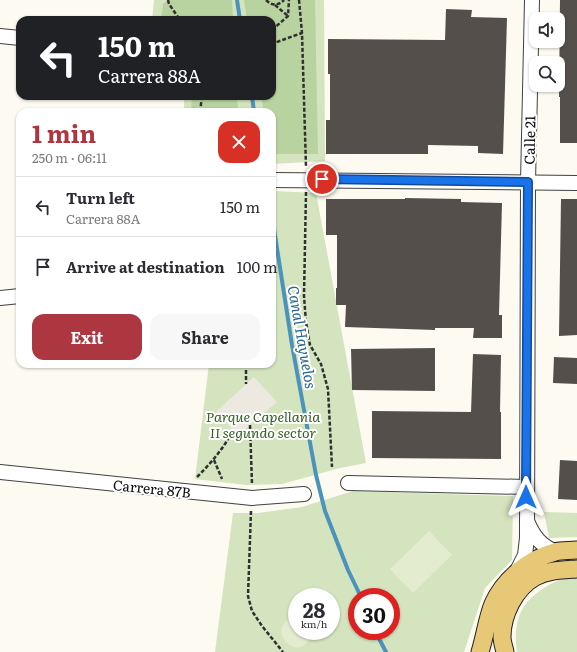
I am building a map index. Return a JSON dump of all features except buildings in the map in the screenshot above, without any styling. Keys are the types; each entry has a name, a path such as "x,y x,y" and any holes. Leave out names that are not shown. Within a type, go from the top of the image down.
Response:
{"main road":[{"path":"480,652 493,604 504,586 515,574 527,564 556,552 577,550"},
{"path":"505,652 502,638 506,614 520,590 534,577 555,570 577,569"}],"street":[{"name":"Calle 21","path":"515,574 525,555 527,519 528,182 532,0"},
{"path":"0,36 16,38"},
{"path":"276,180 577,183"},
{"path":"0,298 16,296"},
{"name":"Carrera 87B","path":"0,472 252,498 304,494"},
{"path":"348,483 526,487"},
{"name":"Calle 21","path":"527,519 532,531 544,547 556,552"}],"path":[{"path":"168,0 177,16"},
{"path":"266,0 269,4 274,5 288,16"},
{"path":"274,5 281,3 284,0"},
{"path":"276,26 288,16 289,0"},
{"path":"299,0 302,33 306,179 304,296 310,345 321,364 328,389 332,467"},
{"path":"276,42 302,33"},
{"path":"246,368 246,384"},
{"path":"250,425 252,498 248,596 252,611 283,652"},
{"path":"197,477 214,460 226,444 233,430"},
{"path":"214,460 222,478"}],"green space":[{"path":"154,0 324,0 325,161 276,164 276,108 184,108 184,100 276,100 276,16 152,16"},
{"path":"168,0 232,0 233,16 162,16 163,4"},
{"path":"244,0 315,0 318,154 276,154 276,108 263,108 262,100 276,100 276,16 246,16"},
{"path":"192,100 237,100 238,108 191,108"},
{"name":"Parque Capellania II segundo sector","path":"276,191 316,193 366,463 340,468 282,484 246,485 195,479 209,368 276,368"},
{"path":"353,491 513,496 512,560 485,588 464,652 215,652 233,513 258,513 302,507"},
{"path":"544,512 577,513 577,537 549,538"},
{"path":"429,531 452,555 413,593 390,569"},
{"path":"571,575 577,575 577,652 517,652 517,623 527,602 535,594 546,587"},
{"path":"288,619 288,640 309,640 303,646 290,646 282,635 281,631 284,623"}],"shaded area":[{"path":"254,377 277,402 238,435 216,412"}],"waterway":[{"name":"Canal Hayuelos","path":"237,0 239,16"},
{"name":"Canal Hayuelos","path":"252,100 254,108"},
{"name":"Canal Hayuelos","path":"276,242 292,345 316,475 325,511 357,588"},
{"name":"Canal Hayuelos","path":"380,640 386,652"}],"route":[{"path":"322,179 528,182 526,497"}]}
